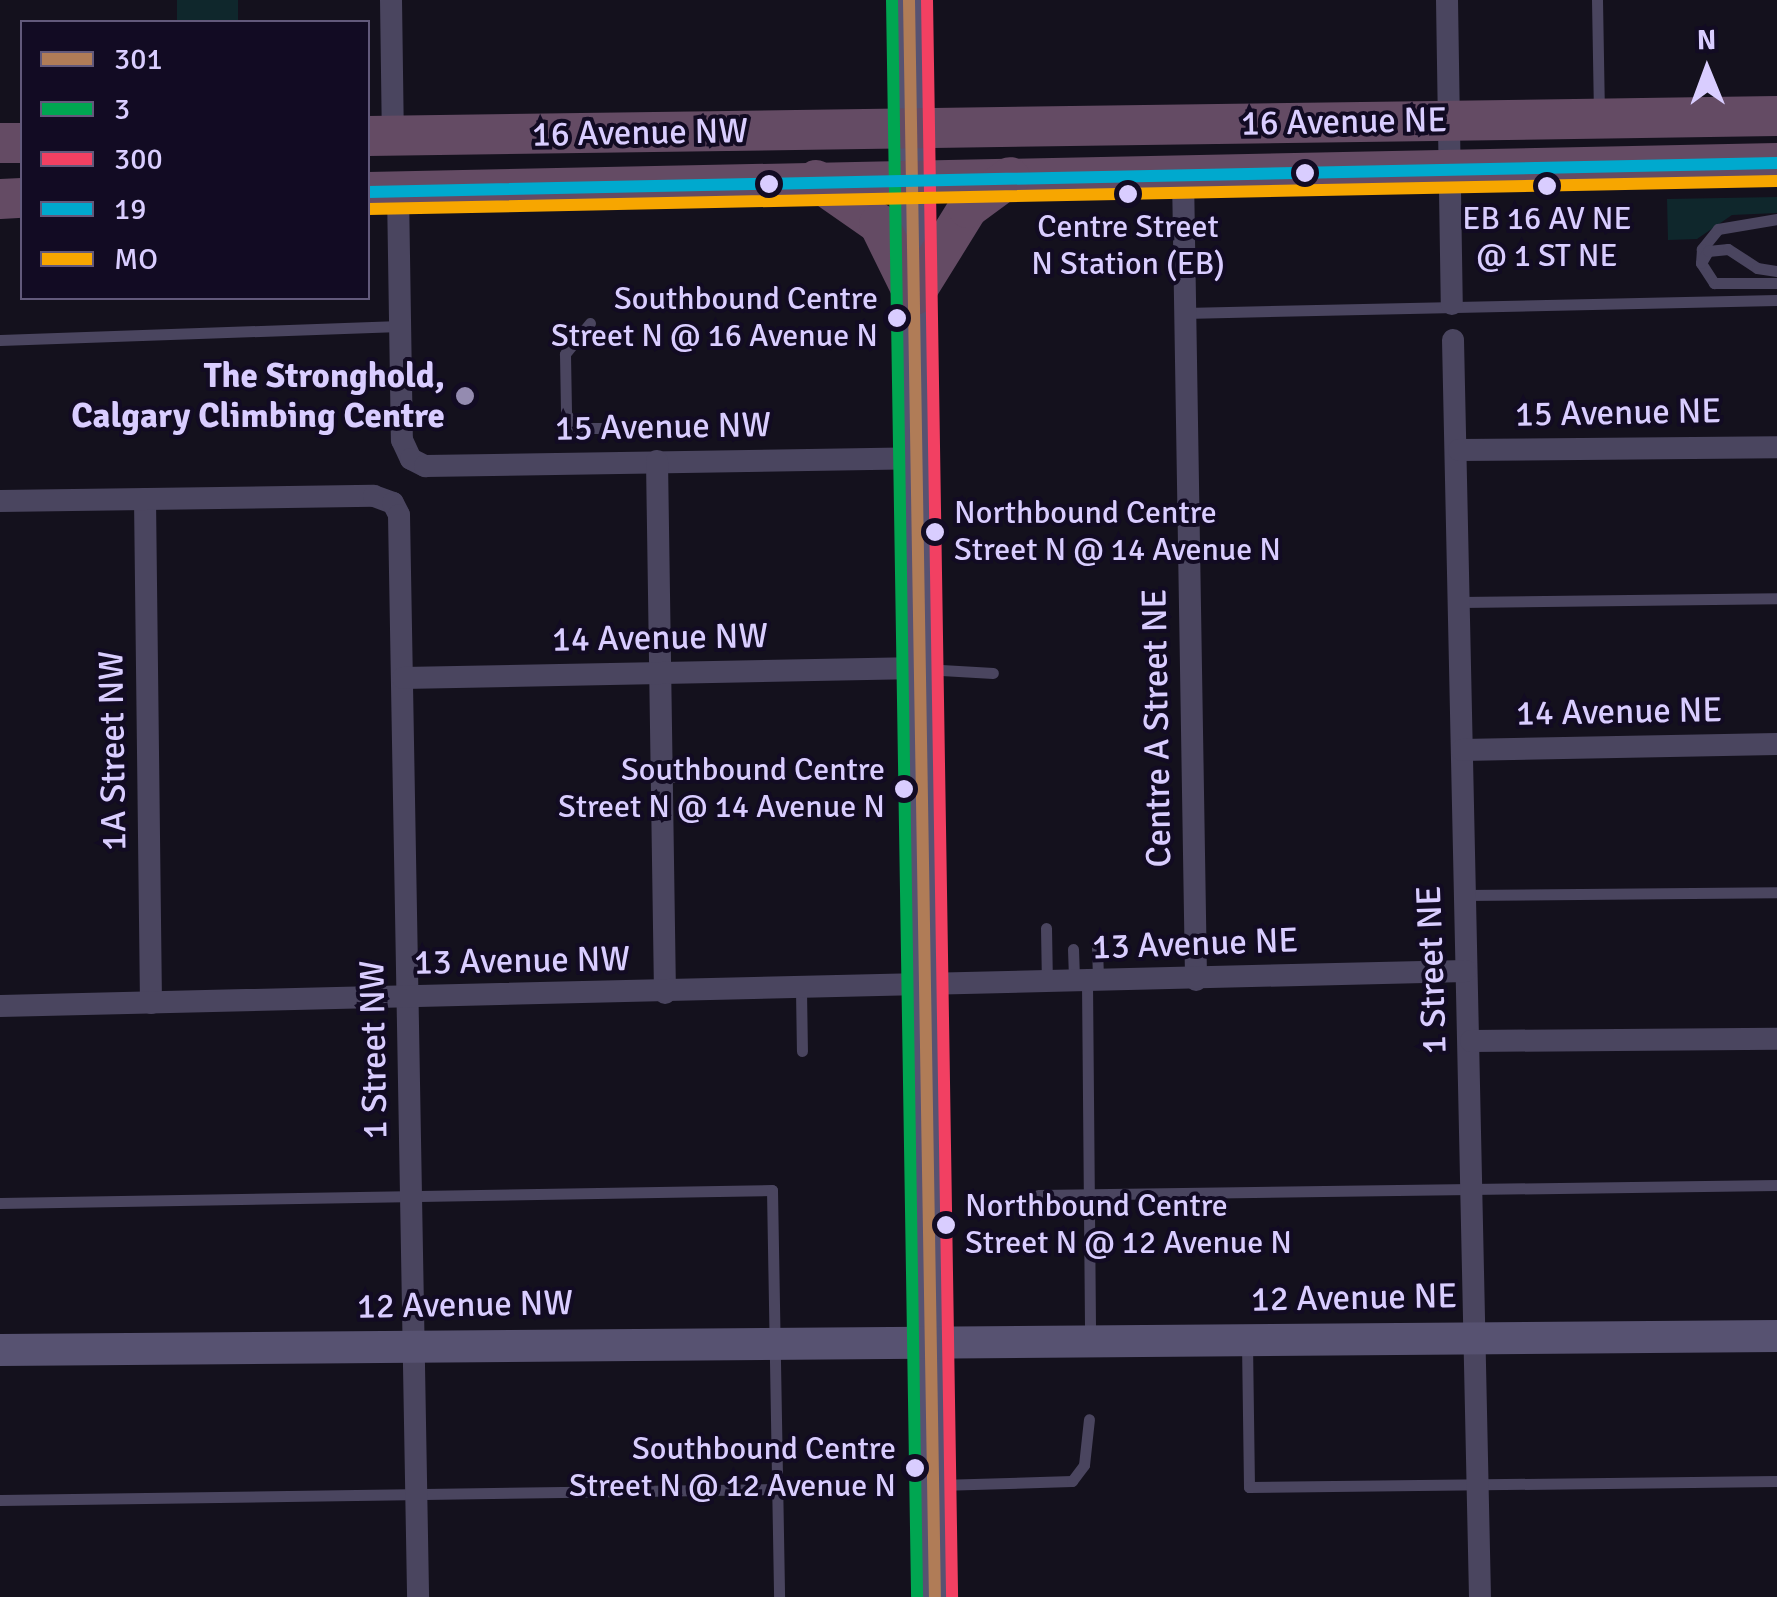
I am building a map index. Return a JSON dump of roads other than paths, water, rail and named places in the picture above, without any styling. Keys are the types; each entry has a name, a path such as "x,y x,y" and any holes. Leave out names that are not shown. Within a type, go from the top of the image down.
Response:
{"highway":[{"name":"16 Avenue NE","path":"912,129 1777,116"},
{"name":"16 Avenue NW","path":"380,136 912,129"},
{"name":"16 Avenue NE","path":"912,180 1777,163"},
{"path":"914,294 968,208 1010,178"},
{"path":"816,180 880,224 914,294"},
{"name":"16 Avenue NW","path":"383,192 912,180"}],"street":[{"path":"380,136 391,0"},
{"path":"909,0 935,1597"},
{"path":"1447,0 1452,304"},
{"name":"Centre A Street NE","path":"1183,176 1196,980"},
{"path":"383,192 400,326"},
{"name":"15 Avenue NW","path":"400,326 402,440 410,459 425,466 917,458"},
{"name":"1 Street NE","path":"1453,340 1459,450 1464,895 1471,1042 1480,1597"},
{"name":"15 Avenue NE","path":"1459,450 1777,447"},
{"path":"656,462 665,993"},
{"name":"1 Street NW","path":"145,499 374,496 393,503 400,521 418,1597"},
{"path":"0,501 145,499"},
{"name":"1A Street NW","path":"145,499 151,1003"},
{"name":"14 Avenue NW","path":"402,678 920,668"},
{"name":"14 Avenue NE","path":"1462,750 1777,744"},
{"name":"13 Avenue NE","path":"926,988 1466,971"},
{"name":"13 Avenue NW","path":"0,1006 926,988"},
{"path":"1471,1042 1777,1039"},
{"name":"12 Avenue NE","path":"931,1340 1777,1336"},
{"name":"12 Avenue NW","path":"0,1350 931,1340"}],"lane":[{"path":"1597,0 1599,118"},
{"path":"1777,219 1718,229 1702,249 1701,263 1714,283 1777,283"},
{"path":"1701,263 1708,251 1728,249 1757,268 1777,271"},
{"path":"1184,313 1452,304 1777,300"},
{"path":"590,323 565,354 566,414 577,428 606,428"},
{"path":"0,340 400,326"},
{"path":"1460,602 1777,598"},
{"path":"920,668 993,673"},
{"path":"662,778 725,770"},
{"path":"1464,895 1777,892"},
{"path":"1046,928 1046,984"},
{"path":"1074,948 1086,983 1090,1340"},
{"path":"1086,983 1097,948"},
{"path":"801,990 802,1050"},
{"path":"1038,1195 1473,1186 1777,1185"},
{"path":"0,1204 772,1190 779,1597"},
{"path":"1247,1339 1249,1487 1777,1481"},
{"path":"933,1485 1072,1481 1084,1465 1089,1419"},
{"path":"0,1500 417,1499 777,1490"}],"place":[{"name":"EB 16 AV NE @ 1 ST NE","path":"1547,186"},
{"name":"Centre Street N Station (EB)","path":"1128,194"},
{"name":"Southbound Centre Street N @ 16 Avenue N","path":"897,318"},
{"name":"The Stronghold, Calgary Climbing Centre","path":"465,396"},
{"name":"Northbound Centre Street N @ 14 Avenue N","path":"935,532"},
{"name":"Southbound Centre Street N @ 14 Avenue N","path":"904,789"},
{"name":"Northbound Centre Street N @ 12 Avenue N","path":"946,1225"},
{"name":"Southbound Centre Street N @ 12 Avenue N","path":"915,1468"}]}
